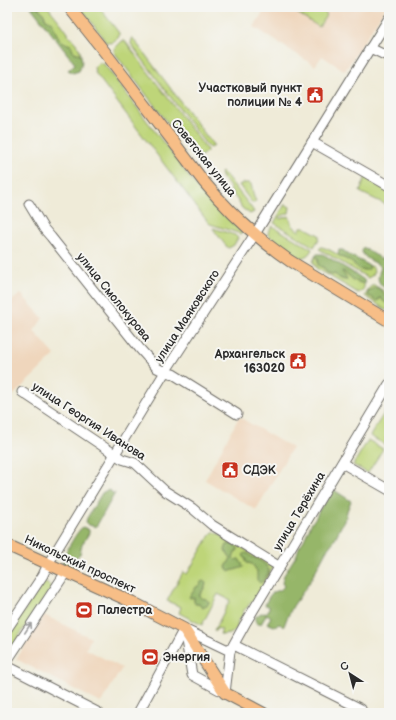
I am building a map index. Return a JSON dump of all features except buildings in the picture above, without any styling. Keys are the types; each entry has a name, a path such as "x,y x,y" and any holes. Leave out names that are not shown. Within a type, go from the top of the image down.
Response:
{"main road":[{"name":"Советская улица","path":"69,7 204,182 221,201 255,234 277,252 389,321"},
{"name":"Никольский проспект","path":"7,545 132,602 184,630"},
{"path":"184,630 225,693 263,713"}],"street":[{"name":"улица Маяковского","path":"7,629 43,575 48,564 115,454 255,234 389,18"},
{"path":"370,48 389,56"},
{"path":"312,142 389,186"},
{"name":"улица Смолокурова","path":"29,204 44,229 140,350 157,368 173,374 237,414"},
{"name":"улица Терёхина","path":"232,648 389,384"},
{"name":"улица Георгия Иванова","path":"22,392 122,459 135,463 164,491 192,508 212,525 280,567"},
{"path":"342,463 389,490"},
{"path":"7,661 66,572"},
{"path":"184,630 192,675 225,693 232,648"},
{"path":"184,630 232,648 361,709"},
{"path":"138,713 184,630"},
{"path":"7,666 99,713"}],"shaded area":[{"path":"266,7 386,7 345,71 322,56 315,66 254,27"},
{"path":"21,294 43,318 34,331 55,355 7,401 7,304"},
{"path":"239,417 292,448 256,510 205,480"},
{"path":"44,615 91,638 86,649 122,668 101,703 16,659"}],"green space":[{"path":"31,7 37,7 42,11 46,19 52,22 60,39 71,45 74,52 80,54 82,62 79,71 73,73 68,70 75,64"},
{"path":"37,7 48,7 78,46 81,55 74,52 70,45 66,44 60,39 52,22 46,19 42,11"},
{"path":"78,7 99,7 119,33 118,38 111,43 105,42 101,34 85,13"},
{"path":"301,7 316,7 327,14 319,27 297,13"},
{"path":"132,37 214,146 211,148 207,146 131,44"},
{"path":"122,41 125,41 207,150 204,154 198,157 192,155 114,52 115,48"},
{"path":"99,63 104,64 203,195 235,225 242,233 241,234 210,224 207,221 96,74 94,68"},
{"path":"222,172 254,212 250,214 242,208 229,186 221,176"},
{"path":"366,176 389,189 389,206 360,192"},
{"path":"243,183 251,184 256,201 254,203 252,203 239,185"},
{"path":"285,204 290,207 289,213 279,217 280,219 289,216 293,226 299,231 301,227 304,227 319,235 319,239 314,247 274,223"},
{"path":"272,226 312,249 311,251 304,257 299,258 268,235 268,232"},
{"path":"213,228 235,235 238,238 234,245 229,248 226,246"},
{"path":"321,247 350,260 362,269 365,270 370,267 368,265 373,267 373,275 368,278 319,249"},
{"path":"363,248 381,259 385,256 384,251 389,248 389,290 382,286 379,282 378,277 381,267 364,255 362,252"},
{"path":"339,250 343,250 370,267 368,270 360,270 353,263 338,255"},
{"path":"317,254 323,254 357,275 364,280 365,284 355,281 343,271 347,279 346,280 339,278 335,274 332,275 326,272 324,268 318,265 319,260 315,257"},
{"path":"315,257 317,257 319,266 324,268 326,272 332,275 334,274 343,280 347,279 342,271 343,270 355,281 364,284 363,290 358,293 316,268 313,262"},
{"path":"374,285 389,294 389,298 385,297 378,288 371,290 368,293 369,296 373,297 376,301 379,300 379,298 382,298 382,300 389,305 389,312 365,296 370,287"},
{"path":"375,288 380,289 385,297 389,298 389,305 383,301 382,298 379,298 377,301 368,296 368,292"},
{"path":"389,405 389,447 370,436"},
{"path":"368,440 383,449 368,473 353,465"},
{"path":"107,490 111,491 113,494 115,493 96,527 89,525 86,522 87,518 102,493"},
{"path":"334,490 351,501 346,517 333,542 326,551 309,583 293,606 284,626 283,627 280,624 274,626 267,623 271,617 267,614 261,624 257,624 255,617 269,610 269,606 265,605 269,597 272,593 283,588 284,586 282,583 284,575 297,554 299,547 319,510"},
{"path":"83,527 89,530 89,533 82,545 76,563 73,566 68,566 63,563 62,559 75,537"},
{"path":"215,532 274,566 253,602 244,610 242,617 238,620 237,628 232,633 227,635 226,633 224,635 220,634 222,630 217,628 215,632 214,631 230,600 218,594 202,625 179,613 181,607 167,601 183,572 187,574 210,535","holes":["231,544 237,547 238,550 233,558 235,560 239,559 244,567 230,571 226,567 231,558 225,550 227,545","249,554 265,564 269,570 266,577 260,583 257,571 252,564 246,562 246,559 243,556","200,584 206,584 199,596 206,599 209,602 208,604 202,608 199,604 194,602 194,597 189,597"]},
{"path":"229,544 238,548 233,558 235,560 239,559 244,567 231,571 226,567 231,558 225,550"},
{"path":"245,553 265,564 269,570 266,577 260,583 257,580 257,571 254,566 246,562 243,555"},
{"path":"203,581 206,583 199,596 209,602 207,606 202,608 199,604 195,604 194,597 189,597 196,587"},
{"path":"44,582 52,587 7,654 7,636"}],"place":[{"name":"Участковый пункт полиции № 4","path":"315,95"},
{"name":"Архангельск 163020","path":"298,361"},
{"name":"СДЭК","path":"230,470"},
{"name":"Палестра","path":"84,610"},
{"name":"Энергия","path":"150,657"}]}
